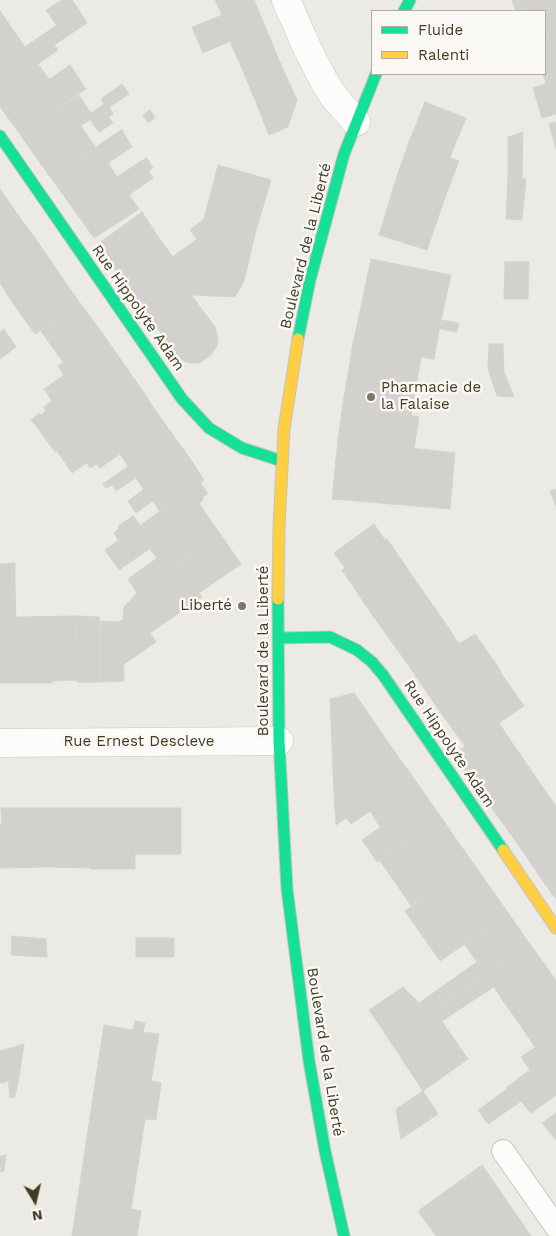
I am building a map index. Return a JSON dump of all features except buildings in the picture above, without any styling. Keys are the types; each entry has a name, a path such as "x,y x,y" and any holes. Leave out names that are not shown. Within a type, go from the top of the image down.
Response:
{"main road":[{"name":"Boulevard de la Liberté","path":"344,1236 325,1151 303,1020 288,890 279,741 279,527 284,429 310,280 335,184 356,122 376,75"},
{"name":"Rue Hippolyte Adam","path":"0,136 182,399 209,428 242,448 282,461"},
{"name":"Rue Hippolyte Adam","path":"278,638 330,637 352,647 372,662 383,675 556,928"}],"street":[{"path":"286,0 324,81 334,97 356,122"},
{"name":"Rue Ernest Descleve","path":"0,743 279,741"}],"lane":[{"path":"503,1151 556,1227"}],"traffic: fast":[{"path":"405,10 410,0"},
{"path":"298,339 310,280 344,154 376,75"},
{"path":"0,136 182,399 209,428 242,448 282,461"},
{"path":"278,599 279,741 287,889 309,1061 325,1151 344,1236"},
{"path":"278,638 330,637 357,650 372,662 383,675 503,850"}],"traffic: slow":[{"path":"278,599 279,527 284,429 298,339"},
{"path":"503,850 556,928"}],"place":[{"name":"Pharmacie de la Falaise","path":"371,397"},
{"name":"Liberté","path":"242,606"}]}
